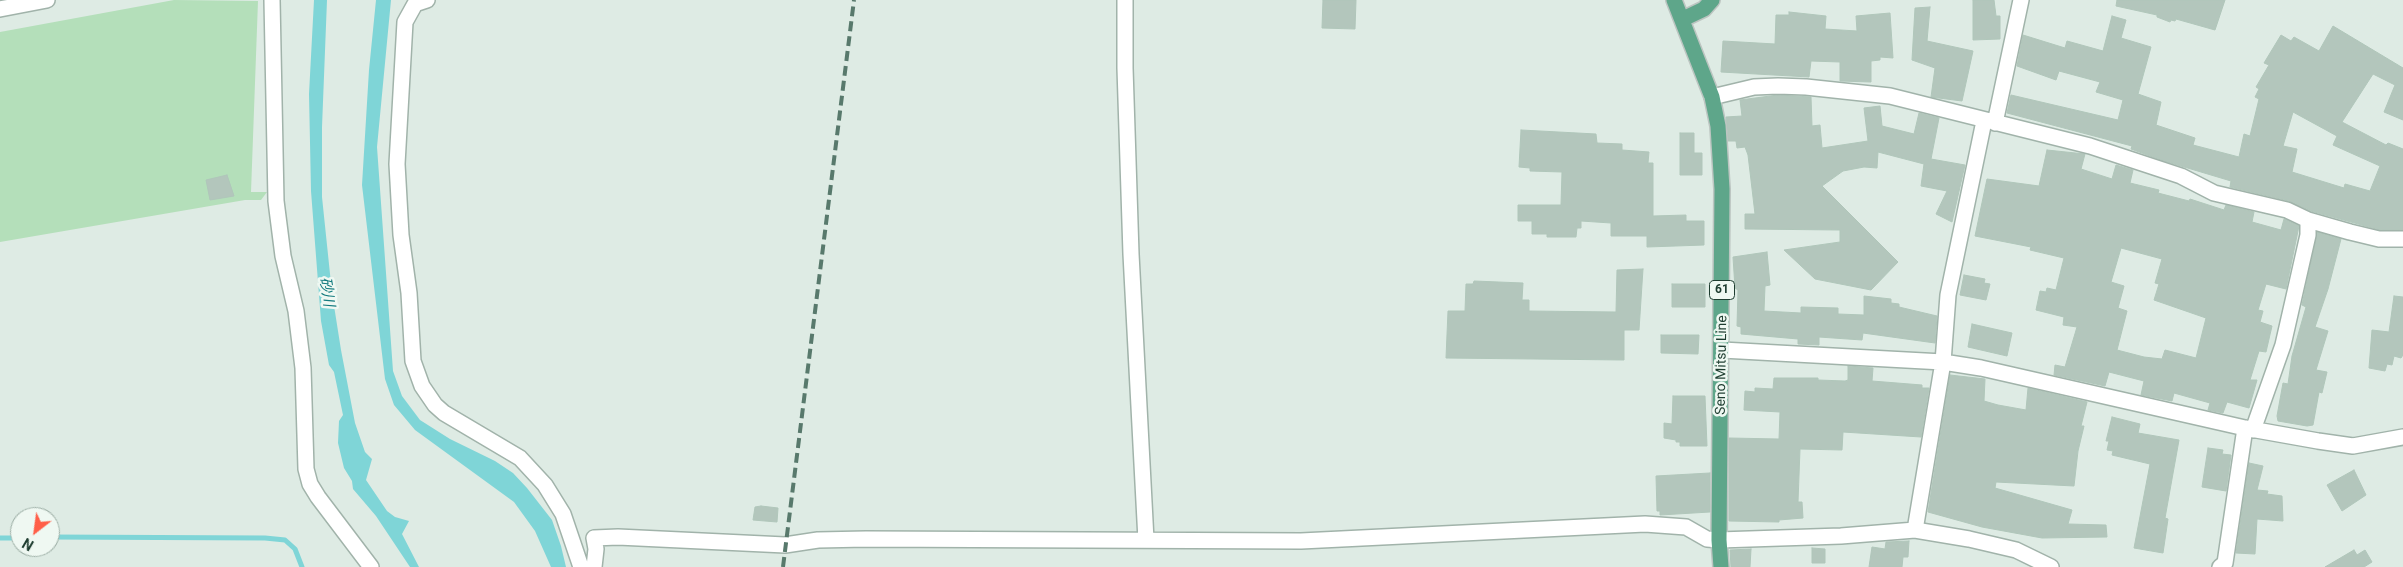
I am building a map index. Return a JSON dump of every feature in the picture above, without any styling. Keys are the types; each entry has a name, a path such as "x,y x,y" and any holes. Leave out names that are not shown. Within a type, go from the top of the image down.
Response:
{"main road":[{"name":"Seno Mitsu Line","path":"1674,0 1712,97 1718,126 1722,189 1719,540 1721,567"},
{"path":"1683,19 1704,9 1712,0"}],"street":[{"path":"0,9 47,0"},
{"path":"272,0 276,201 283,256 296,311 302,358 306,469 310,484 318,497 371,567"},
{"path":"427,0 415,4 405,22 397,164 401,235 409,293 413,361 422,386 435,406 520,458 545,485 563,514 581,567"},
{"path":"1125,0 1125,68 1131,254 1146,540"},
{"path":"1915,530 1942,362 1948,295 1989,122 2021,0"},
{"path":"1712,97 1754,87 1806,87 1890,96 2106,151 2182,176 2214,193 2287,210 2308,220 2379,239 2403,239"},
{"path":"2220,567 2225,563 2249,429 2283,345 2308,235 2308,220"},
{"path":"1722,350 1942,362 1981,368 2249,429 2353,446 2403,437"},
{"path":"594,567 596,549 594,538 618,537 785,545 818,540 1301,541 1645,524 1686,527 1707,539 1719,540 1841,536 1915,530 1969,538 2016,550 2051,567"}],"green space":[{"path":"174,0 258,1 251,192 267,192 261,200 245,200 0,242 0,32"}],"water":[{"name":"砂川","path":"314,0 327,0 322,127 322,197 332,293 341,350 355,423 365,452 372,459 366,480 387,511 395,517 409,521 402,534 419,567 410,567 376,516 353,489 352,481 344,468 338,443 339,421 343,415 334,372 329,365 321,321 311,191 309,94"},
{"path":"376,0 391,0 377,147 393,371 402,396 420,420 450,439 495,461 513,473 527,488 552,520 566,567 551,567 535,531 514,502 415,430 394,405 385,379 362,185 369,70"}],"building":[{"path":"1323,0 1356,0 1355,29 1322,28"},
{"path":"1973,0 1994,0 1996,16 2000,16 2000,39 1973,40"},
{"path":"2117,0 2225,0 2215,30 2176,19 2170,22 2157,17 2157,15 2116,6"},
{"path":"1930,7 1927,41 1973,51 1962,101 1931,97 1935,68 1912,60 1915,8"},
{"path":"1789,12 1826,16 1825,29 1857,31 1856,16 1890,13 1893,58 1880,57 1880,60 1871,61 1871,82 1840,81 1840,62 1811,61 1809,77 1721,72 1723,41 1775,44 1776,15 1789,15"},
{"path":"2112,16 2126,20 2121,38 2151,47 2138,94 2161,102 2156,125 2195,138 2193,145 2239,157 2244,134 2250,136 2259,99 2255,97 2259,89 2256,87 2269,65 2264,63 2281,35 2291,41 2294,37 2319,51 2333,26 2403,68 2403,120 2384,112 2395,85 2373,74 2342,122 2386,145 2388,143 2403,149 2403,230 2380,230 2311,211 2289,201 2230,187 2231,181 2161,160 2131,149 2132,146 2007,113 2011,95 2118,120 2123,100 2096,92 2100,82 2059,71 2056,80 2017,66 2023,35 2065,48 2067,41 2103,51","holes":["2293,112 2337,136 2333,145 2380,166 2370,191 2345,184 2344,188 2292,172 2297,149 2283,146"]},
{"path":"1778,95 1811,97 1812,126 1820,125 1822,148 1868,141 1864,108 1880,106 1882,126 1914,134 1919,113 1939,118 1931,159 1965,165 1952,222 1936,214 1947,191 1921,186 1924,164 1878,152 1877,168 1864,167 1843,171 1822,186 1898,262 1871,290 1815,279 1784,250 1840,242 1840,230 1745,229 1745,214 1755,214 1748,155 1745,147 1737,148 1736,141 1728,141 1726,117 1742,116 1740,100"},
{"path":"1521,130 1596,134 1597,143 1622,144 1622,150 1649,152 1648,163 1653,163 1653,216 1686,215 1686,221 1704,221 1704,245 1647,247 1647,236 1611,236 1611,223 1581,221 1581,228 1577,228 1576,237 1547,237 1547,234 1532,234 1532,221 1518,221 1518,205 1561,205 1562,172 1530,171 1530,168 1519,167"},
{"path":"1680,133 1694,133 1694,153 1702,153 1702,175 1680,175"},
{"path":"2047,150 2085,154 2081,169 2112,179 2116,165 2133,170 2130,183 2159,190 2158,193 2189,201 2190,199 2224,210 2226,205 2254,212 2252,222 2281,230 2284,219 2299,226 2286,289 2266,284 2258,310 2263,311 2260,322 2272,326 2266,352 2259,351 2250,380 2257,380 2249,408 2227,402 2223,413 2208,410 2210,403 2174,393 2172,401 2141,395 2144,381 2109,372 2105,386 2054,375 2055,365 2065,367 2077,327 2063,325 2064,317 2036,310 2040,291 2046,292 2047,288 2056,290 2064,258 2030,250 2031,247 1975,236 1987,179 2039,186","holes":["2121,248 2162,259 2155,283 2159,284 2154,300 2206,318 2196,358 2165,350 2162,359 2144,357 2117,350 2127,311 2118,308 2124,286 2111,282"]},
{"path":"227,175 234,196 210,200 206,180"},
{"path":"2317,232 2341,239 2328,289 2315,327 2328,331 2316,370 2327,372 2322,393 2319,392 2313,425 2307,426 2278,421 2277,416 2283,383 2288,384 2292,356 2306,307 2302,305"},
{"path":"1767,252 1770,285 1765,286 1764,311 1801,313 1801,307 1838,308 1838,314 1864,315 1864,296 1891,299 1891,303 1899,304 1899,307 1937,316 1935,343 1863,333 1862,340 1819,337 1819,345 1798,344 1798,339 1741,334 1741,327 1737,326 1738,290 1735,288 1733,257"},
{"path":"1643,269 1639,330 1624,330 1624,360 1446,358 1448,311 1465,311 1466,284 1473,284 1474,281 1523,283 1522,300 1529,300 1529,311 1616,312 1617,270"},
{"path":"1964,275 1985,279 1984,283 1990,284 1986,300 1960,295"},
{"path":"1672,284 1705,284 1705,307 1672,307"},
{"path":"2394,296 2403,297 2403,355 2401,358 2394,356 2392,365 2387,364 2385,371 2369,368 2372,330 2389,332"},
{"path":"1972,324 2012,333 2007,356 1968,347"},
{"path":"1661,335 1699,335 1698,354 1661,353"},
{"path":"1848,366 1873,368 1872,381 1922,385 1922,388 1929,388 1921,437 1843,432 1842,450 1800,449 1798,502 1802,502 1803,518 1779,520 1779,522 1729,521 1729,438 1779,439 1780,412 1744,410 1745,391 1755,392 1755,388 1773,389 1774,378 1818,378 1818,380 1845,381 1848,380"},
{"path":"1950,375 1985,379 1984,401 1998,405 2026,410 2028,388 2087,402 2081,426 2084,426 2078,451 2074,486 1996,482 1995,488 2072,510 2068,524 2106,525 2107,537 2042,538 1982,527 1928,512"},
{"path":"1673,396 1705,396 1707,446 1680,446 1680,442 1676,442 1676,440 1664,438 1664,423 1672,424"},
{"path":"2112,417 2140,424 2138,433 2179,440 2165,518 2168,519 2163,553 2134,548 2150,464 2112,455 2113,451 2107,450 2109,441 2106,441"},
{"path":"2208,448 2223,450 2222,454 2231,455 2226,491 2202,487"},
{"path":"2249,463 2263,466 2257,490 2268,491 2267,494 2282,496 2283,521 2257,519 2255,554 2236,553"},
{"path":"2354,470 2366,495 2342,511 2327,485"},
{"path":"1710,473 1710,512 1660,515 1660,511 1657,511 1656,476"},
{"path":"755,507 778,508 777,522 753,520"},
{"path":"1909,541 1908,557 1903,557 1902,567 1869,567 1872,547 1885,549 1886,542"},
{"path":"1812,548 1825,549 1825,563 1812,563"},
{"path":"1751,549 1750,567 1731,567 1730,550"},
{"path":"2354,550 2357,555 2365,550 2372,562 2364,567 2325,567"}],"waterway":[{"path":"60,537 265,538 285,540 295,549 302,567"},
{"path":"0,538 10,538"}],"railway":[{"path":"783,567 854,0"}]}
